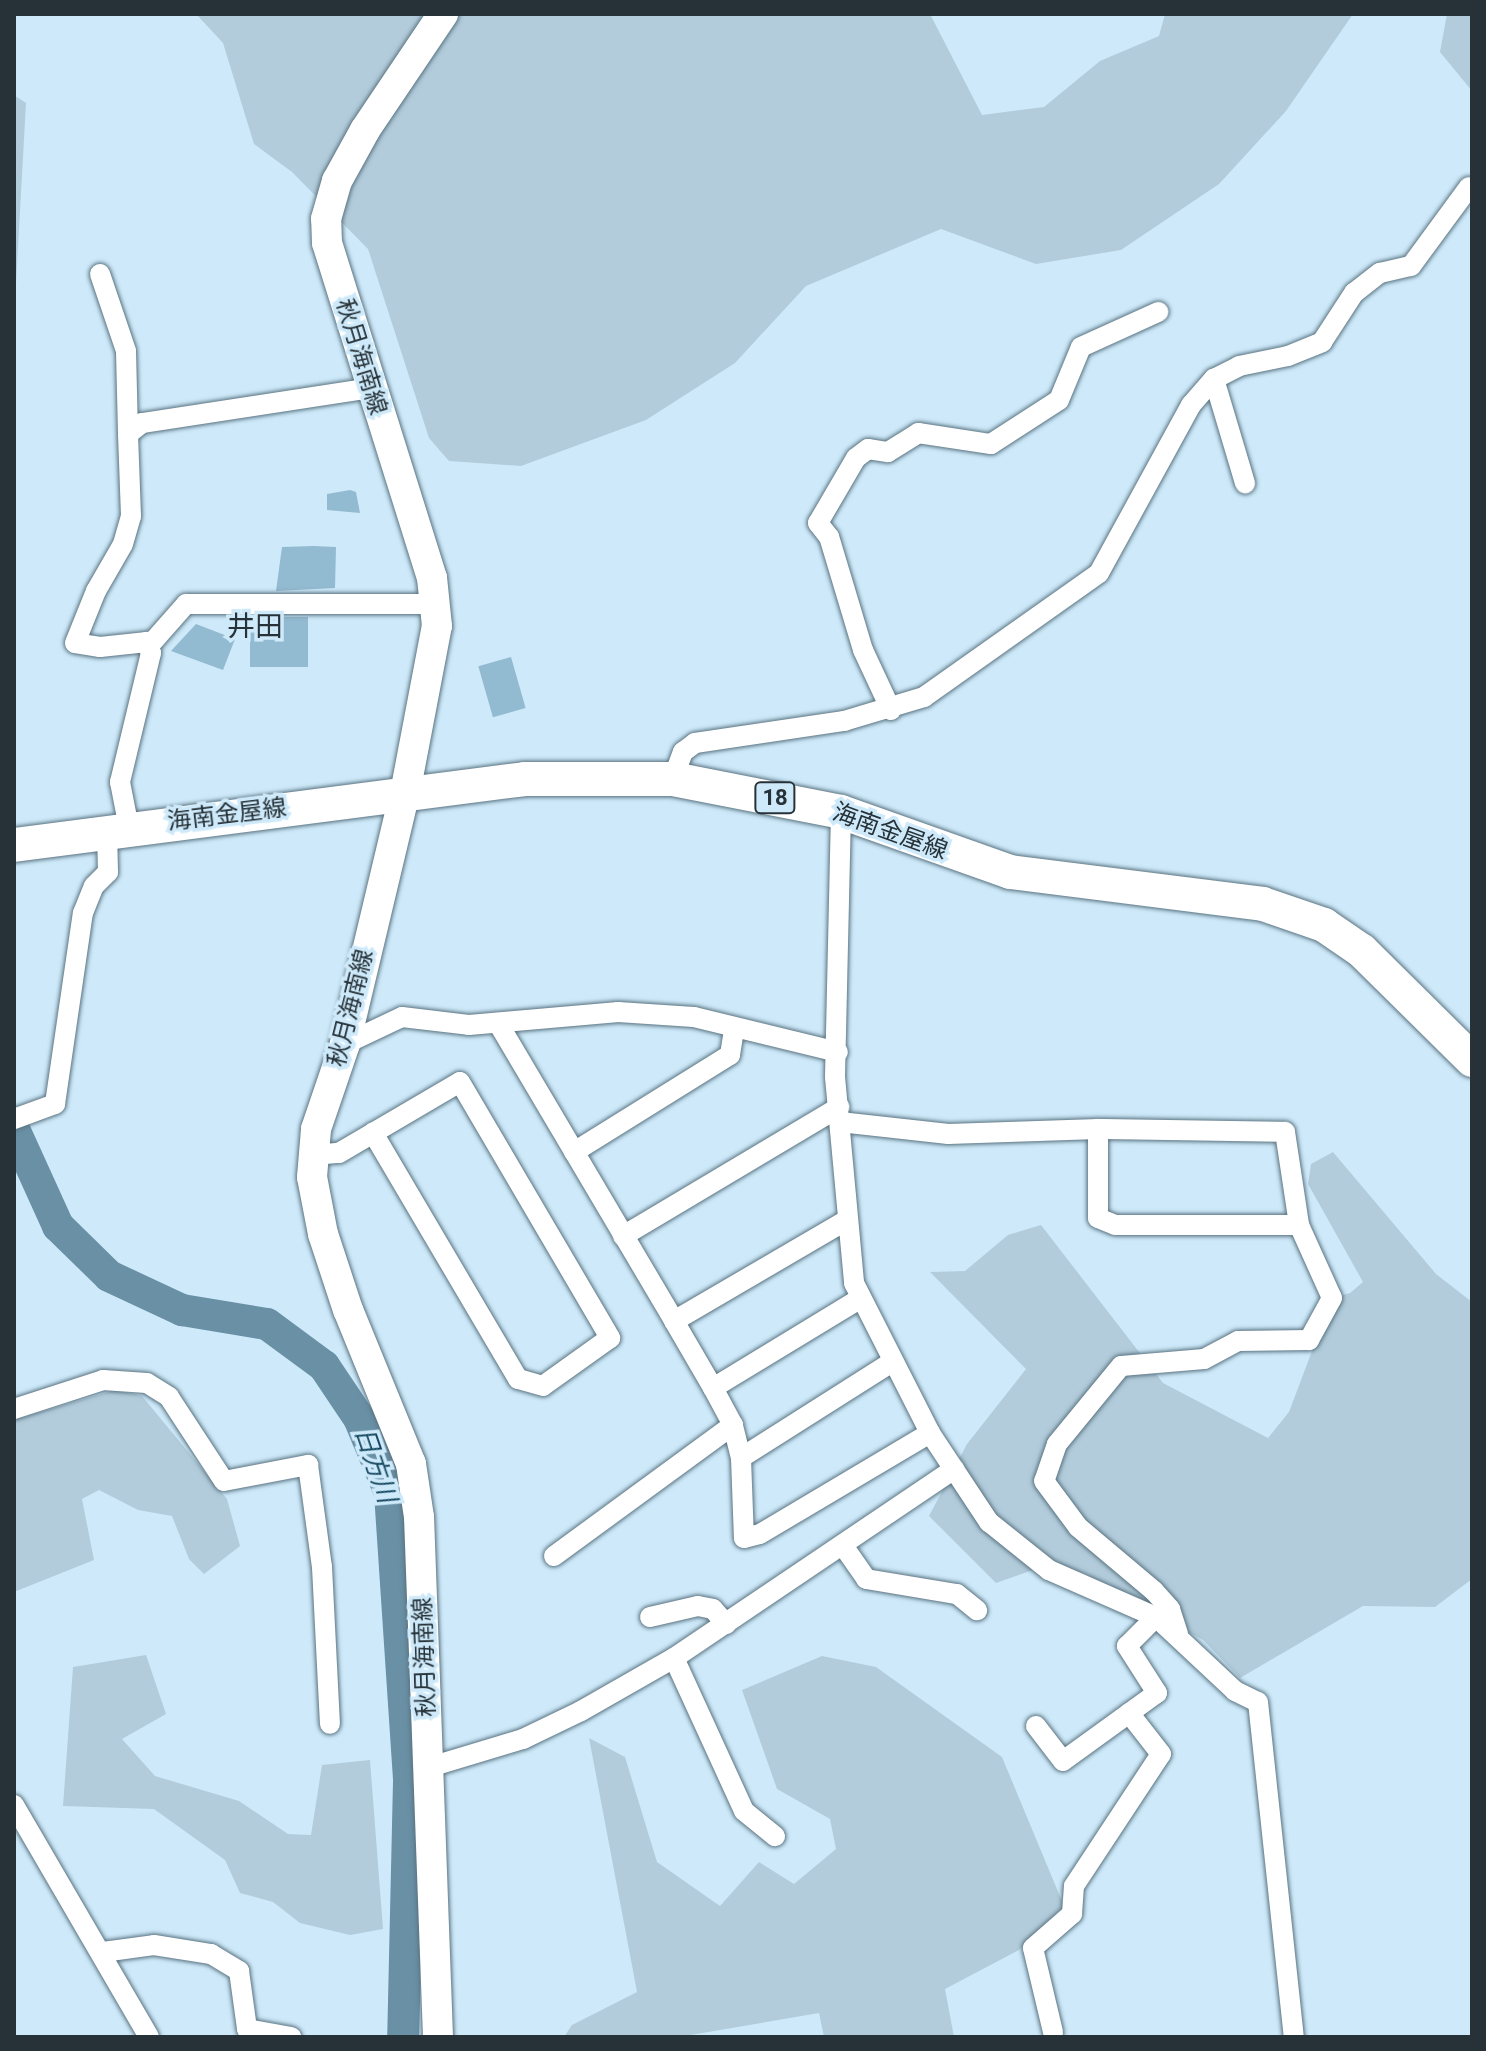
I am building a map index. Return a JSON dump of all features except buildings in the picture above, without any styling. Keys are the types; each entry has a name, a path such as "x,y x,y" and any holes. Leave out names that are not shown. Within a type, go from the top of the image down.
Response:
{"main road":[{"name":"秋月海南線","path":"438,2037 419,1517 411,1464 323,1234 312,1177 316,1129 345,1044 405,793 435,639 432,578 327,243 326,219 337,181 365,130 443,14"},
{"name":"海南金屋線","path":"14,845 540,778 673,779 841,812 1010,872 1223,897 1263,904 1324,925 1362,951 1472,1060"}],"street":[{"path":"673,779 683,752 695,743 891,710 924,697 1099,573 1191,405 1214,379 1239,366 1288,356 1322,342 1354,293 1380,273 1411,266 1469,187"},
{"path":"100,274 126,351 131,516 123,544 96,591 75,643 100,647 135,640 149,646"},
{"path":"891,710 863,650 829,537 818,523 856,458 868,449 888,452 918,433 991,444 1059,400 1081,347 1158,312"},
{"path":"1214,379 1245,483"},
{"path":"128,434 142,423 370,388"},
{"path":"23,1116 55,1104 80,926 94,886 108,872 118,830 120,782 149,646 186,604 435,604"},
{"path":"841,812 839,1115 845,1221 861,1298 930,1433 989,1522 1049,1570 1156,1617 1178,1634 1235,1691 1258,1702 1294,2037"},
{"path":"345,1044 402,1017 498,1023 618,1012 694,1017 734,1030 838,1052"},
{"path":"498,1023 733,1425 741,1458 744,1538 760,1534 930,1433"},
{"path":"574,1152 730,1055 734,1030"},
{"path":"314,1155 339,1153 373,1133 460,1082 610,1338 543,1386 518,1379 373,1133"},
{"path":"623,1236 839,1115 948,1134 1098,1129 1285,1132 1299,1225 1332,1298 1309,1340 1238,1341 1204,1359 1121,1366 1057,1444 1044,1481 1078,1527 1154,1591 1170,1609 1178,1634"},
{"path":"1098,1129 1098,1218 1115,1225 1299,1225"},
{"path":"674,1321 845,1221"},
{"path":"713,1388 861,1298"},
{"path":"741,1458 892,1362"},
{"path":"14,1409 103,1380 147,1383 169,1397 224,1481 308,1465 322,1567 330,1724"},
{"path":"554,1556 733,1425"},
{"path":"430,1767 523,1739 674,1658 844,1547 954,1469"},
{"path":"844,1547 866,1579 957,1594 977,1610"},
{"path":"650,1617 698,1606 713,1609 726,1624"},
{"path":"1036,1726 1063,1761 1157,1693 1127,1646 1156,1617"},
{"path":"674,1658 744,1811 775,1836"},
{"path":"1053,2032 1033,1948 1072,1914 1074,1886 1161,1754 1129,1713"},
{"path":"14,1805 103,1952 149,2037"},
{"path":"103,1952 154,1945 211,1954 239,1971 247,2029 291,2037"}],"shaded area":[{"path":"196,14 930,14 982,115 1044,107 1100,61 1159,36 1165,14 1353,14 1286,111 1219,184 1121,250 1036,264 941,229 806,286 735,363 646,420 521,466 449,461 429,438 368,249 292,172 254,144 223,43"},
{"path":"1447,14 1472,14 1472,91 1440,52"},
{"path":"14,95 26,103 14,319"},
{"path":"1333,1152 1436,1274 1472,1302 1472,1579 1435,1607 1363,1606 1240,1678 1203,1640 1084,1573 1044,1566 996,1583 929,1516 967,1444 1026,1369 930,1272 965,1271 1008,1235 1041,1225 1163,1383 1268,1438 1289,1412 1332,1298 1350,1293 1363,1282 1308,1184 1311,1164"},
{"path":"115,1390 142,1396 227,1499 240,1546 204,1574 189,1559 172,1516 138,1510 99,1490 82,1499 94,1560 14,1592 14,1420"},
{"path":"146,1655 166,1714 122,1739 155,1776 239,1801 288,1834 311,1835 322,1765 370,1760 383,1929 350,1935 300,1923 273,1902 240,1893 225,1860 154,1809 63,1806 73,1667"},
{"path":"822,1656 876,1667 1002,1757 1064,1906 1019,1950 945,1989 954,2037 824,2037 819,2013 679,2037 564,2037 572,2025 637,1992 589,1738 625,1757 657,1862 720,1906 759,1862 794,1884 836,1849 830,1819 777,1789 742,1690"}],"waterway":[{"name":"日方川","path":"14,1129 58,1226 109,1276 182,1310 267,1324 324,1366 359,1418 390,1493 409,1781 403,2037"}],"district":[{"name":"井田","path":"255,627"}]}
